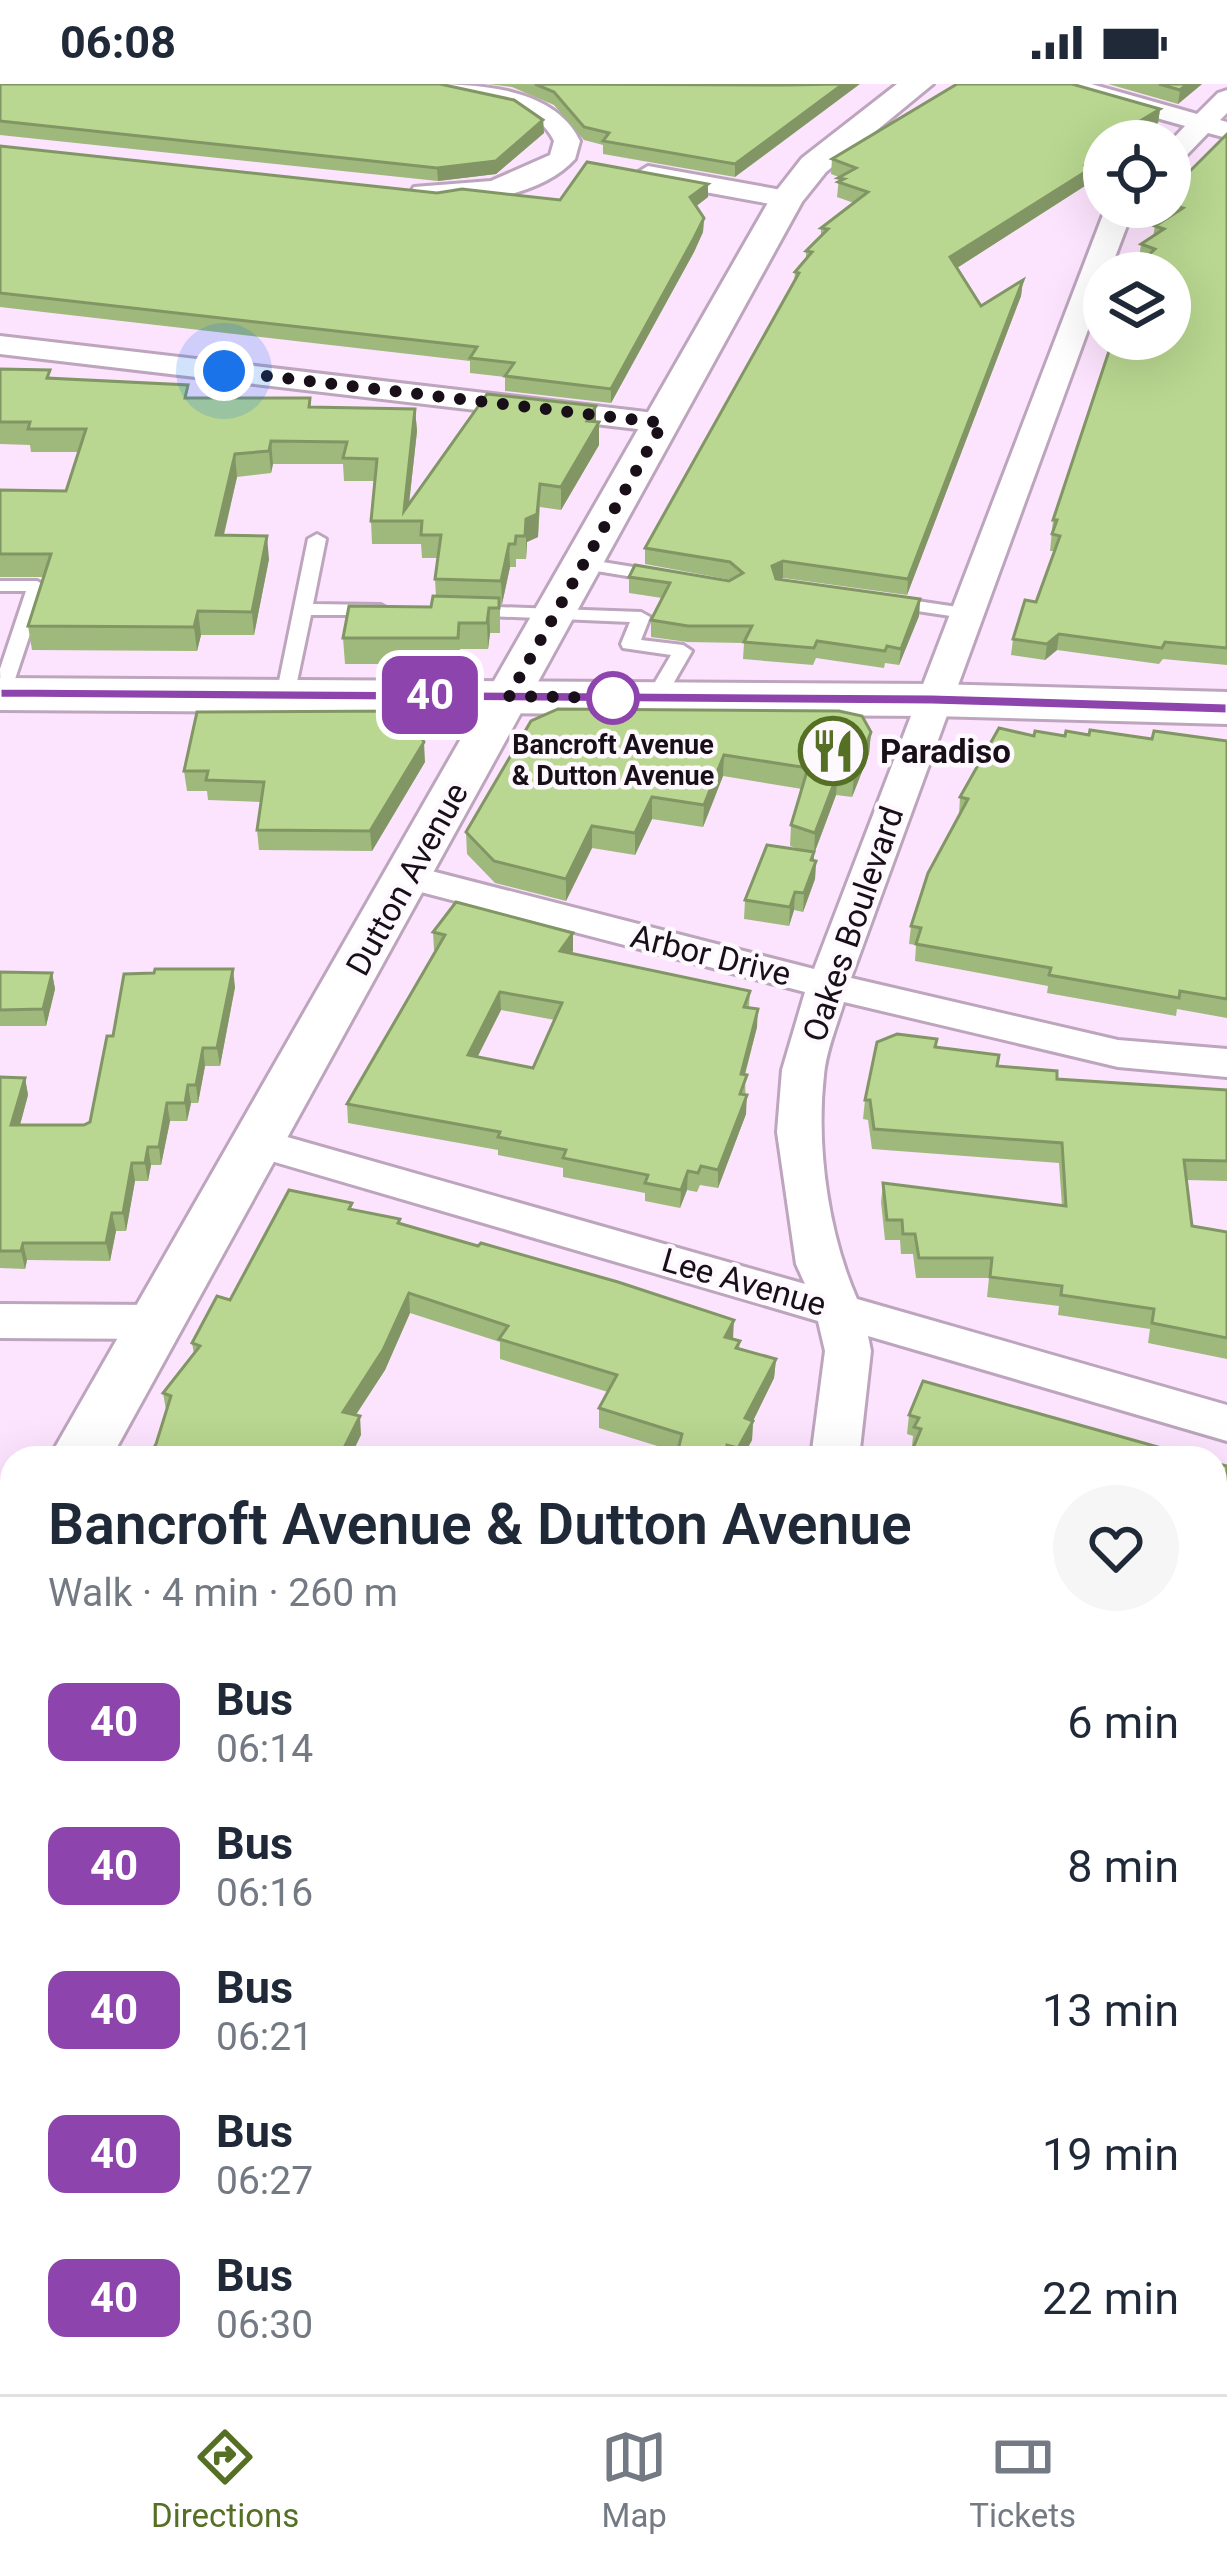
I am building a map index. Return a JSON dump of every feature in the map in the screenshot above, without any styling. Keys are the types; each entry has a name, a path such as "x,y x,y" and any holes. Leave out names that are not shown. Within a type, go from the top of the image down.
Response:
{"main road":[{"path":"0,694 932,700 1227,709"}],"street":[{"path":"392,189 481,192 573,161 560,121 540,110 434,84"},
{"name":"Dutton Avenue","path":"87,1446 787,199 814,165 917,84"},
{"path":"1063,84 1215,127 1227,98"},
{"path":"627,170 787,199"},
{"name":"Oakes Boulevard","path":"836,1446 848,1351 838,1309 819,1264 799,1132 802,1070 964,613 1112,228"},
{"path":"0,345 663,423"},
{"name":"Arbor Drive","path":"408,877 828,986 1109,1052 1227,1064"},
{"name":"Lee Avenue","path":"259,1144 1227,1423"},
{"path":"0,1322 159,1322"}],"lane":[{"path":"285,696 317,539"},
{"path":"584,564 689,581"},
{"path":"0,586 37,586 0,694"},
{"path":"864,599 964,613"},
{"path":"302,609 398,610"},
{"path":"446,611 640,617 630,644 683,651 655,698"}],"building":[{"path":"0,84 440,84 514,100 543,120 496,161 437,168 0,121"},
{"path":"535,84 843,84 735,164 603,141 609,133 584,127 554,92"},
{"path":"957,84 1072,84 1160,109 1142,120 1083,120 1083,173 950,257 981,306 1023,280 908,579 783,561 772,566 776,579 920,599 901,649 817,641 814,648 744,642 752,626 688,626 651,620 670,583 629,577 635,565 729,581 743,573 730,562 645,548 799,273 795,272 812,252 806,251 828,229 821,228 868,192 838,182 856,168 832,159"},
{"path":"1227,134 1227,648 1165,642 1162,648 1059,634 1047,644 1013,639 1025,600 1036,602 1060,536 1052,534 1057,520 1053,520 1106,360 1191,360 1191,252 1152,252 1155,249 1141,244 1161,228 1191,228 1191,170"},
{"path":"0,146 437,193 462,189 560,200 587,162 708,184 690,197 704,218 611,389 505,376 514,363 470,358 477,347 0,293"},
{"path":"0,369 50,370 47,378 188,385 185,398 310,398 309,407 415,409 404,511 487,394 596,406 587,421 599,422 561,487 540,484 537,514 526,519 525,536 516,536 515,544 509,544 501,581 435,579 441,535 421,535 422,521 371,521 377,459 343,458 347,442 271,441 269,451 235,454 216,535 267,536 252,612 198,611 194,627 28,626 51,554 0,554 0,490 66,491 86,429 28,429 30,422 0,422"},
{"path":"433,596 499,598 499,608 489,608 487,623 459,623 458,638 343,638 349,606 431,607"},
{"path":"558,709 839,711 862,716 871,732 854,776 838,773 815,833 791,825 808,768 724,755 704,805 652,797 635,833 592,826 566,879 494,861 466,832 531,721"},
{"path":"406,711 424,742 370,831 257,830 264,782 206,780 208,771 184,771 197,712"},
{"path":"999,728 1034,736 1035,731 1089,735 1090,730 1152,739 1154,731 1227,741 1227,999 1180,991 1179,998 1049,975 1051,968 916,944 921,928 911,926 928,873 968,799 960,797"},
{"path":"767,845 814,852 811,860 816,861 804,893 795,892 790,907 745,900"},
{"path":"456,902 573,933 560,951 750,991 744,1007 758,1009 741,1074 747,1075 740,1094 747,1095 718,1170 701,1166 698,1173 688,1171 681,1190 645,1183 648,1175 563,1158 566,1150 498,1137 500,1132 347,1104 445,935 433,932","holes":["500,992 562,1003 533,1068 468,1055"]},
{"path":"155,969 233,969 217,1048 203,1048 196,1085 188,1085 185,1103 167,1103 159,1147 148,1147 145,1163 132,1163 123,1213 112,1213 106,1243 23,1243 21,1251 0,1251 0,1077 25,1078 11,1125 90,1122 124,974 154,973"},
{"path":"0,972 52,973 43,1009 0,1010"},
{"path":"897,1034 937,1039 935,1047 999,1055 997,1066 1057,1071 1057,1079 1227,1090 1227,1161 1184,1160 1192,1226 1227,1232 1227,1338 1152,1323 1154,1309 1061,1295 1062,1286 990,1277 992,1258 919,1258 915,1234 903,1234 902,1220 887,1220 883,1183 1066,1206 1062,1143 874,1129 870,1100 865,1100 877,1042"},
{"path":"289,1190 352,1203 349,1209 400,1219 398,1223 618,1282 734,1320 725,1337 740,1341 736,1348 776,1359 745,1418 753,1421 739,1446 679,1446 682,1434 599,1408 617,1375 499,1339 508,1326 409,1293 383,1350 343,1412 360,1416 345,1446 155,1446 171,1396 163,1393 200,1346 192,1343 217,1296 230,1300"},
{"path":"923,1381 1154,1446 914,1446 921,1429 914,1427 919,1418 909,1415"}],"bus line":[{"name":"40","path":"0,694 932,700 1227,708"}],"place":[{"name":"Bancroft Avenue & Dutton Avenue","path":"613,698"},
{"name":"Paradiso","path":"833,751"}],"route":[{"path":"224,371 663,423 509,696 613,698"}]}
